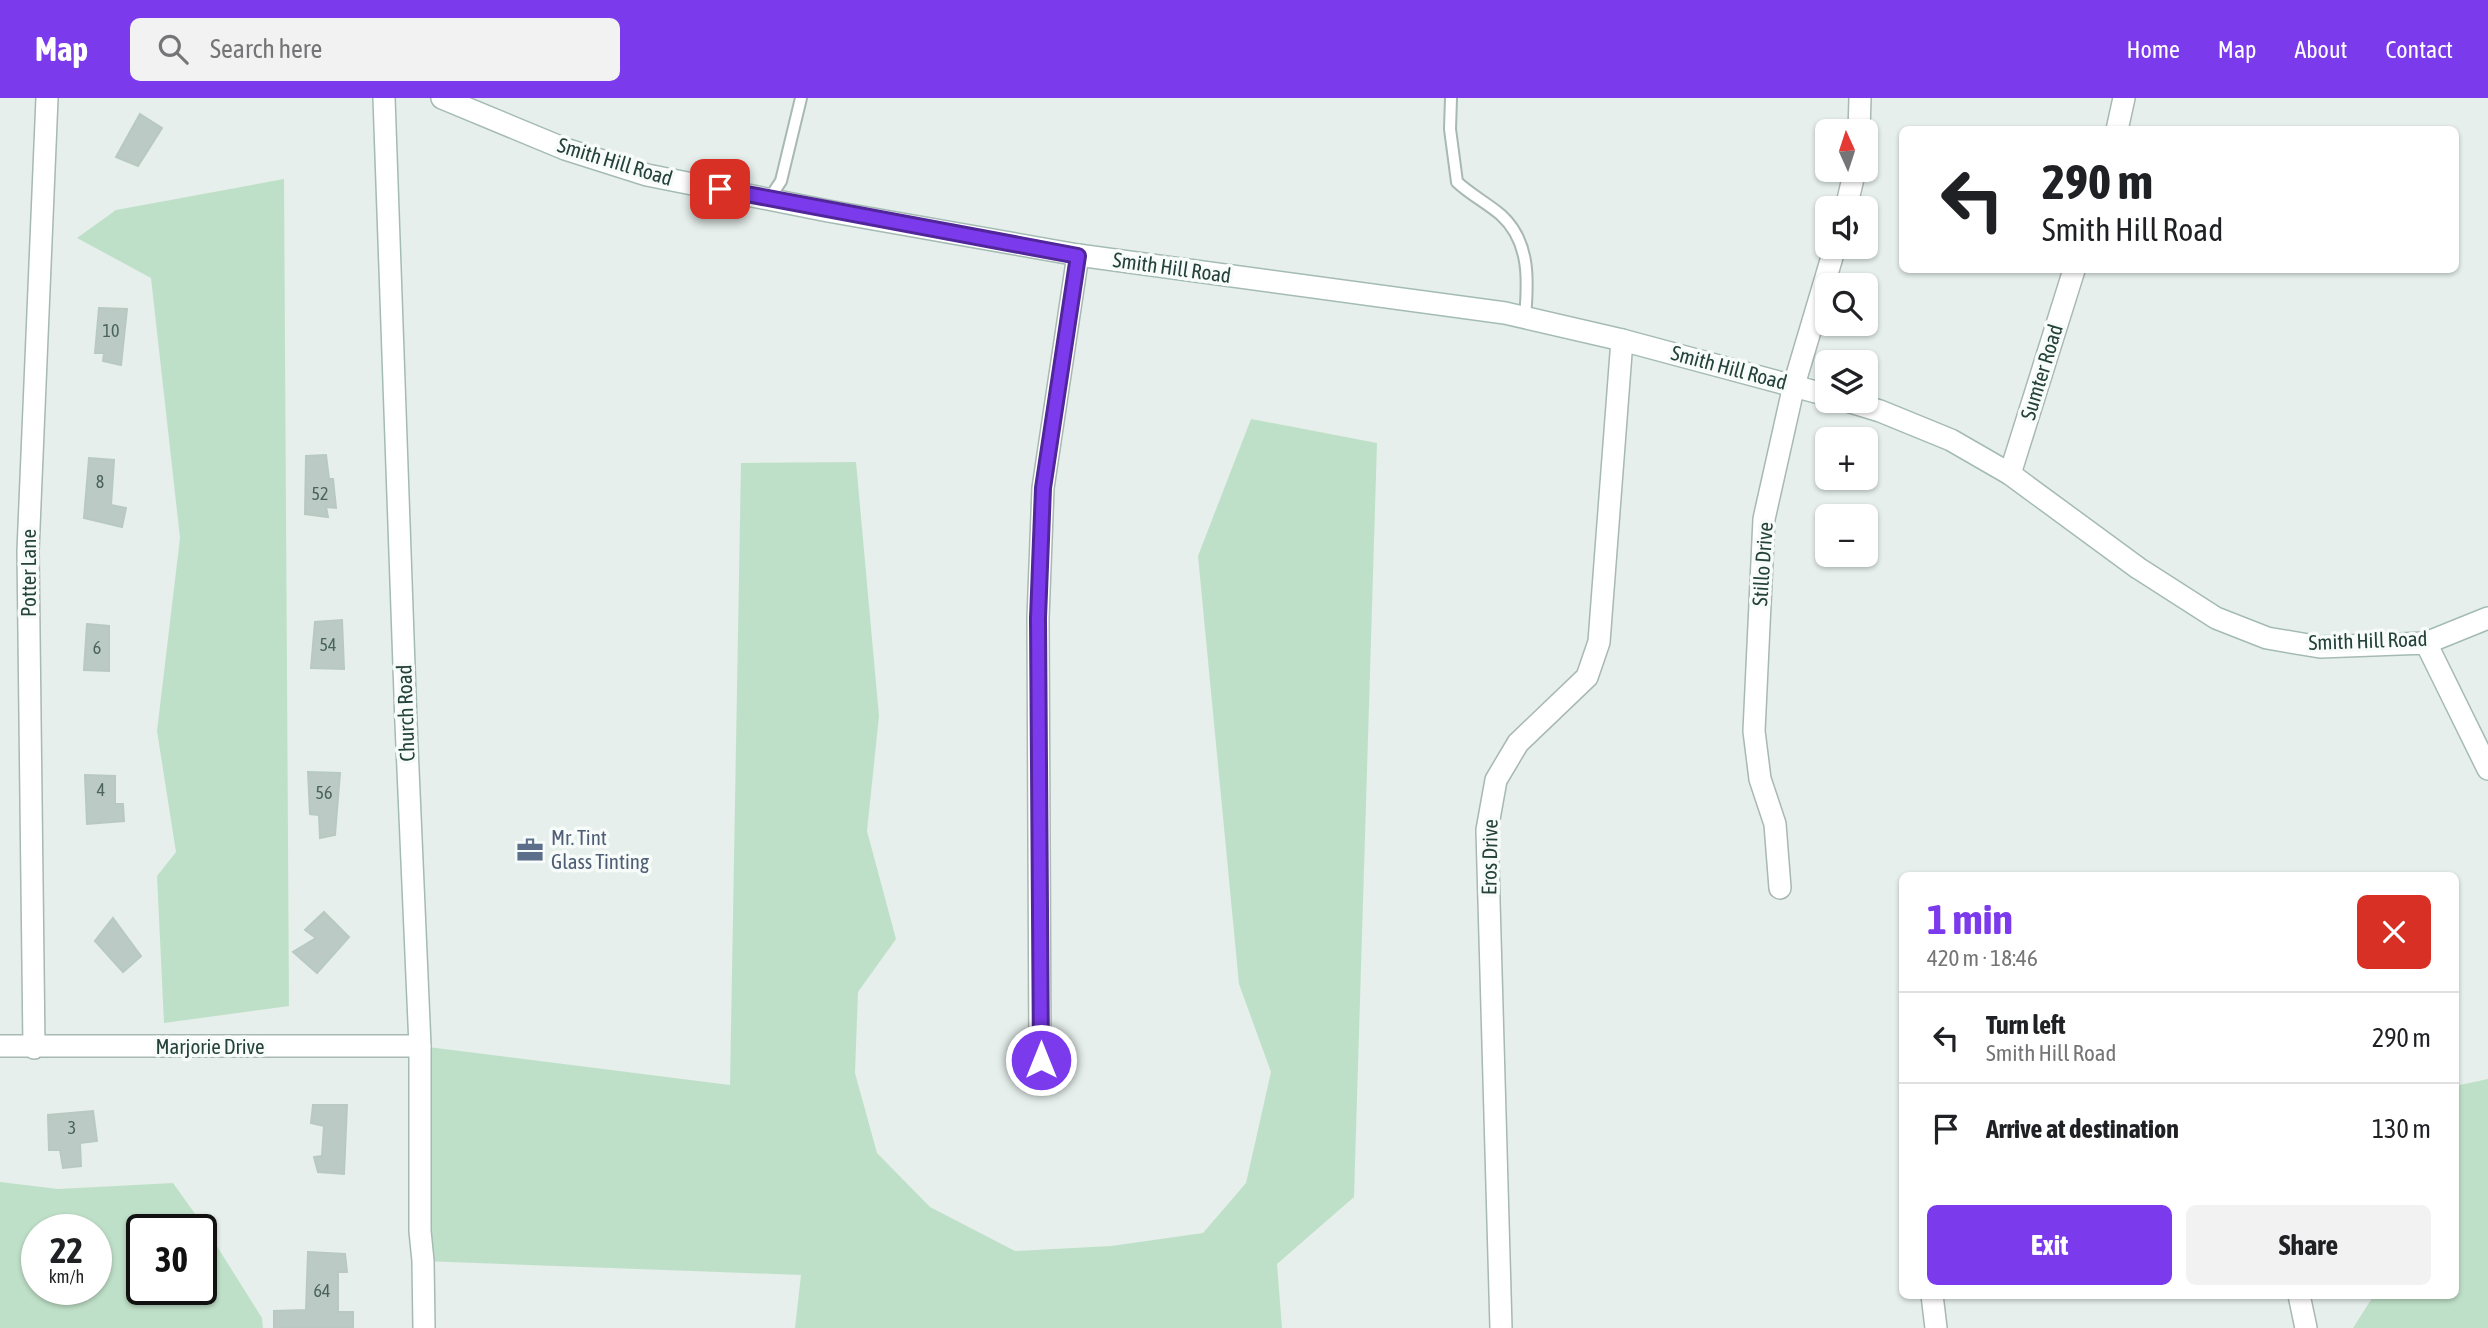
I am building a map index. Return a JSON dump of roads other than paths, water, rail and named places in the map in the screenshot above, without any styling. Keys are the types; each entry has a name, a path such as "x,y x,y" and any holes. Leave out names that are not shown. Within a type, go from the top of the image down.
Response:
{"street":[{"name":"Potter Lane","path":"34,1048 28,551 47,98"},
{"name":"Church Road","path":"384,98 420,1046 420,1231 424,1328"},
{"name":"Smith Hill Road","path":"442,98 565,149 647,175 1078,256 1525,318 1622,340 1815,391"},
{"path":"1859,119 1860,98"},
{"path":"2118,126 2124,98"},
{"path":"1041,1060 1038,618 1043,488 1078,256"},
{"name":"Stillo Drive","path":"1780,888 1775,824 1760,779 1754,731 1764,519 1794,385 1831,259"},
{"name":"Sumter Road","path":"2010,474 2073,273"},
{"name":"Eros Drive","path":"1501,1328 1487,830 1496,780 1518,743 1587,677 1599,642 1622,340"},
{"name":"Smith Hill Road","path":"1878,410 1951,440 2010,474 2138,568 2216,618 2267,638 2320,647 2426,643 2488,618"},
{"path":"2426,643 2488,769"},
{"name":"Marjorie Drive","path":"0,1046 420,1046"},
{"path":"1932,1299 1936,1328"},
{"path":"2300,1299 2306,1328"}],"lane":[{"path":"769,199 781,181 801,98"},
{"path":"1451,98 1450,129 1457,182 1502,216 1515,234 1524,254 1528,279 1525,318"}],"place":[{"name":"Mr. Tint Glass Tinting","path":"530,850"}]}
